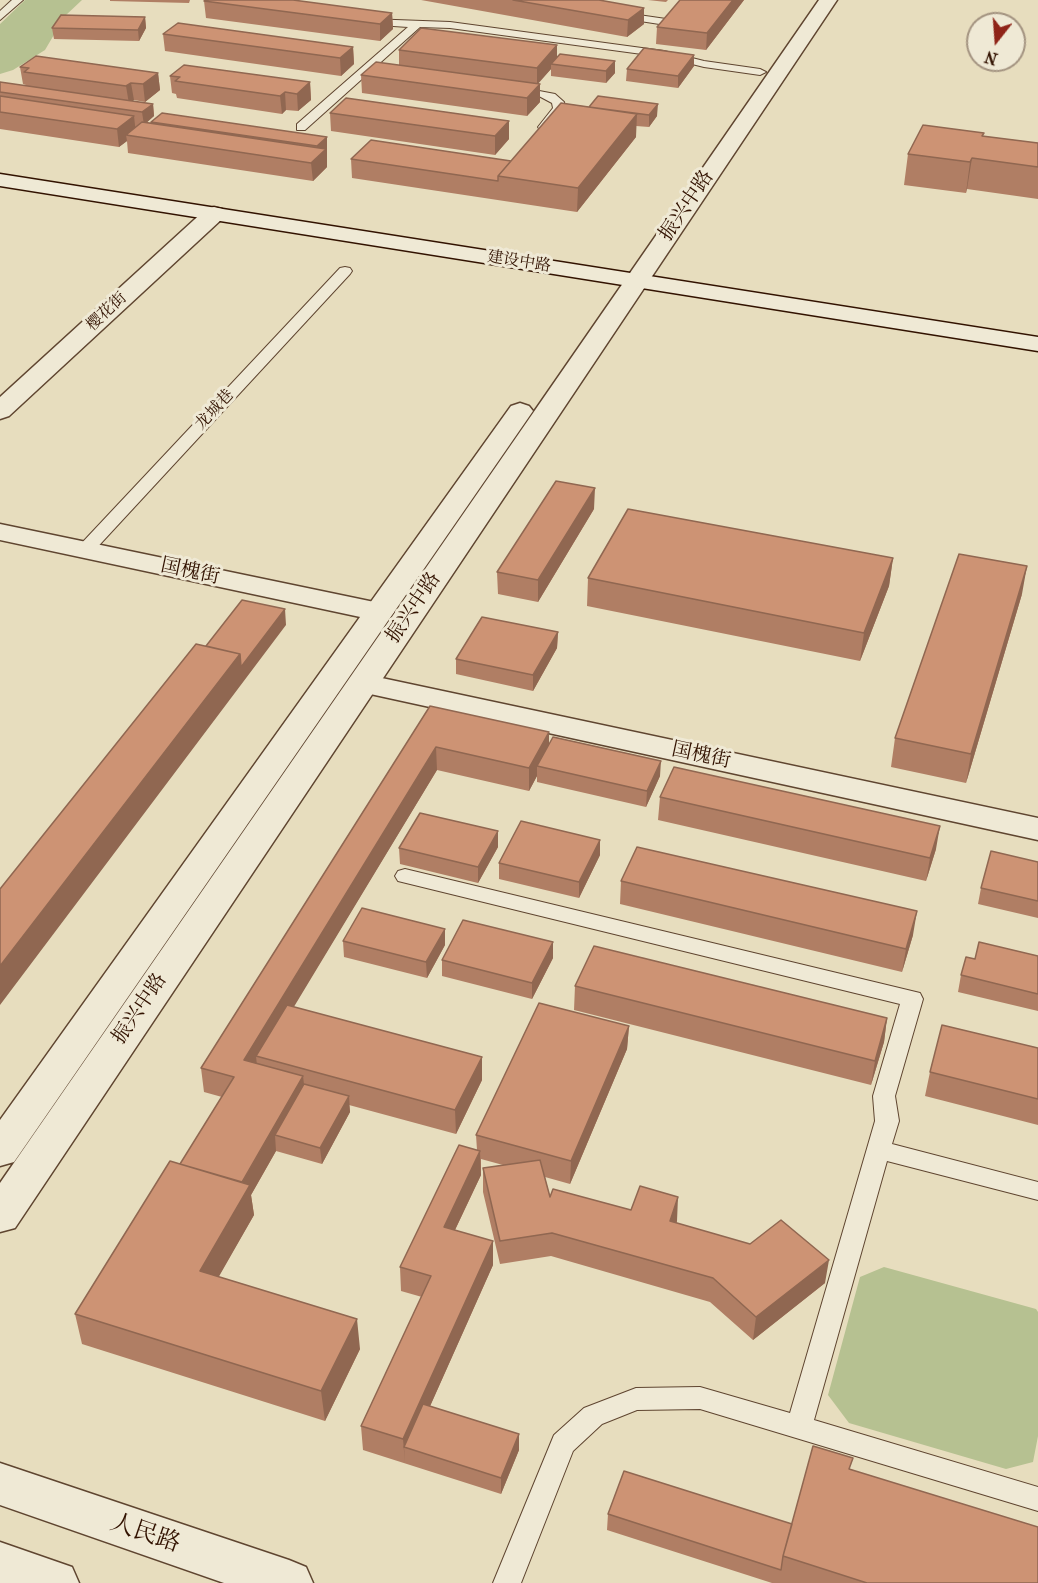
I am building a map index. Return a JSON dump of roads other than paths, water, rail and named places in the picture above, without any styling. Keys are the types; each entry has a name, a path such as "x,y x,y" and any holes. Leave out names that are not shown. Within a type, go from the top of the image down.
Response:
{"street":[{"name":"振兴中路","path":"0,1216 363,683 810,0"},
{"name":"振兴中路","path":"0,1151 379,612 828,0"},
{"name":"建设中路","path":"0,167 630,272 1038,344"},
{"name":"建设中路","path":"0,180 214,214 1038,328"},
{"name":"樱花街","path":"0,411 214,214"},
{"name":"国槐街","path":"0,532 379,612"},
{"name":"国槐街","path":"363,683 1038,829"},
{"name":"人民路","path":"0,1484 290,1583"},
{"path":"0,1564 55,1583"}],"lane":[{"path":"0,17 18,0"},
{"path":"606,14 666,22"},
{"path":"355,21 450,25 646,47 664,54 695,53 764,67"},
{"path":"301,127 371,71 416,25"},
{"path":"503,87 538,92 551,96 558,102 559,108 533,140"},
{"name":"龙城巷","path":"85,550 345,271"},
{"path":"405,876 912,999 884,1096 887,1121 799,1428"},
{"path":"879,1150 1038,1191"},
{"path":"507,1583 563,1443 593,1416 636,1399 700,1398 1038,1499"}]}
